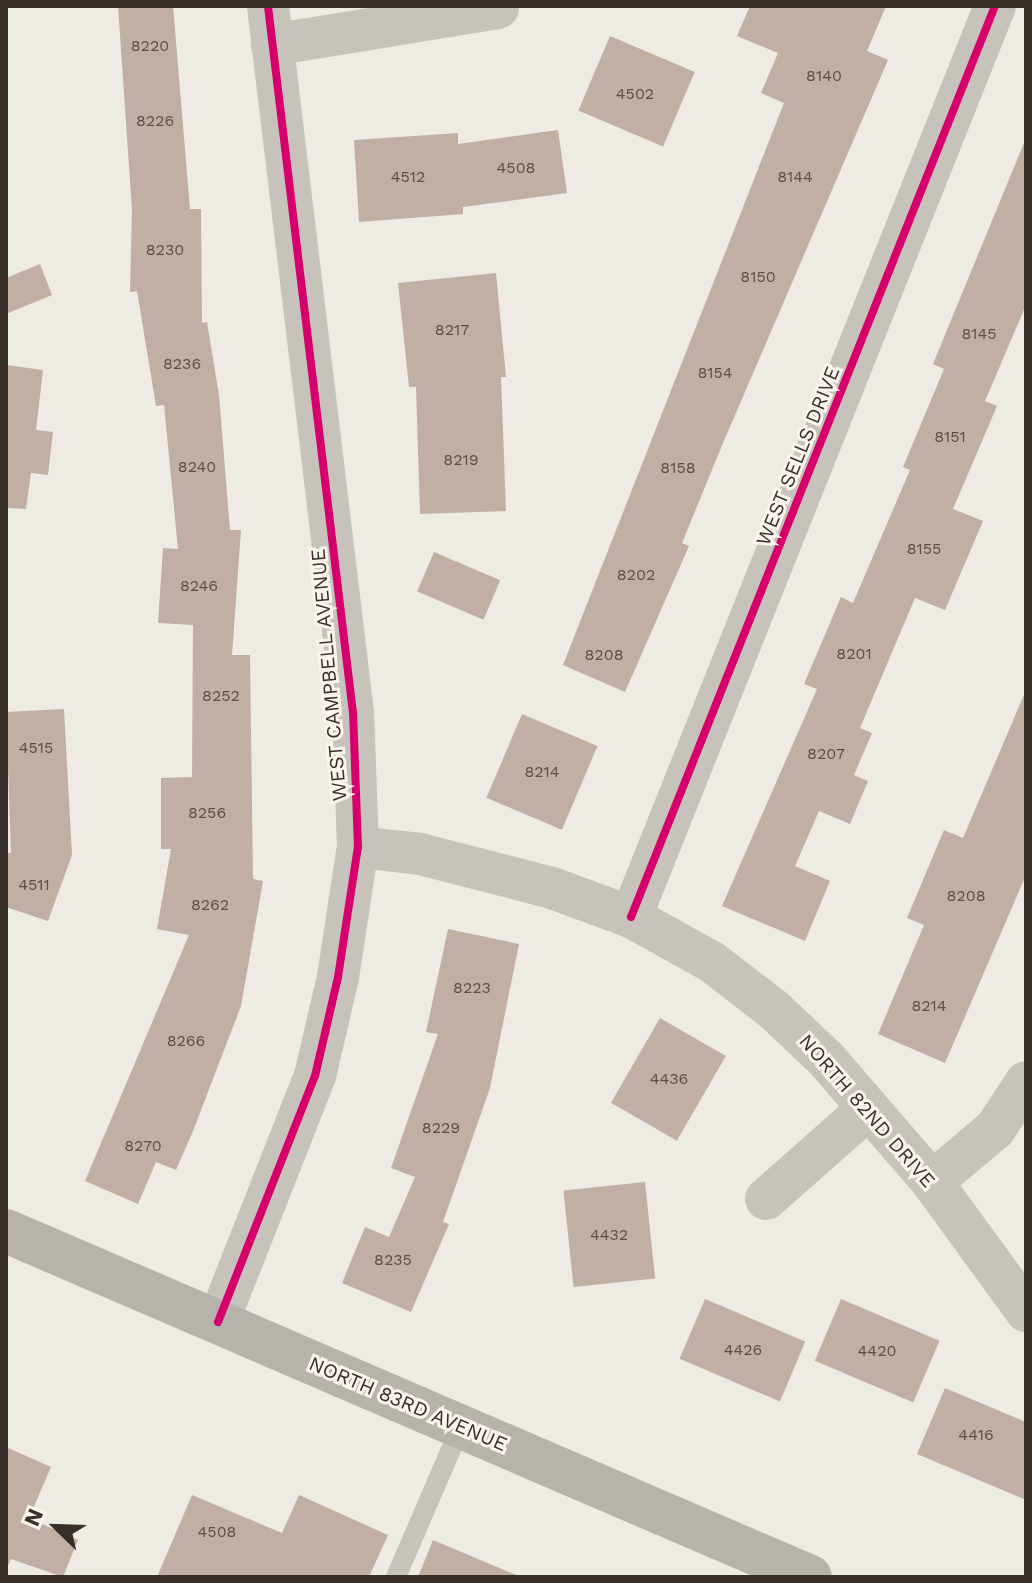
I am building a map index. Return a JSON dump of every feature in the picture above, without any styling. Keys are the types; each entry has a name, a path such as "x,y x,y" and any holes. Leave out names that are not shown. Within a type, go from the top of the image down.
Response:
{"main road":[{"name":"NORTH 83RD AVENUE","path":"6,1231 810,1577"}],"street":[{"name":"WEST SELLS DRIVE","path":"631,917 995,6"},
{"path":"270,26 498,8"},
{"name":"WEST CAMPBELL AVENUE","path":"218,1322 315,1076 338,977 358,847 353,713 270,26"},
{"name":"NORTH 82ND DRIVE","path":"358,847 420,854 504,874 631,917 712,962 774,1010 869,1108 932,1182 1026,1311"},
{"path":"932,1182 995,1129 1026,1082"},
{"path":"766,1199 869,1108"}],"lane":[{"path":"396,1577 461,1426"}],"building":[{"path":"118,6 173,6 190,209 201,209 202,323 207,322 219,395 230,530 241,530 232,655 250,655 253,879 263,881 241,1006 193,1131 176,1170 156,1162 138,1204 85,1181 189,935 157,929 171,849 161,849 161,778 192,777 193,625 158,623 163,548 178,549 164,405 156,406 137,291 130,292 132,210"},
{"path":"750,6 886,6 867,51 888,60 723,443 682,543 689,546 625,692 563,665 784,103 761,93 778,53 737,36"},
{"path":"610,36 695,72 663,147 578,111"},
{"path":"558,130 567,193 463,207 463,214 359,222 354,140 458,133 458,144"},
{"path":"1026,138 1026,305 985,401 997,406 953,509 983,521 945,610 915,598 860,728 872,733 854,775 868,781 850,824 819,811 795,866 830,881 805,941 722,906 817,689 804,684 841,597 853,603 910,470 903,467 944,369 933,364"},
{"path":"40,264 52,295 6,314 6,278"},
{"path":"496,273 506,377 501,377 506,511 420,514 416,387 409,387 398,283"},
{"path":"6,365 43,370 36,430 53,432 48,475 31,473 26,509 6,508"},
{"path":"434,552 500,580 483,620 417,592"},
{"path":"1026,690 1026,875 945,1063 878,1034 924,925 907,918 944,830 963,838"},
{"path":"64,709 72,855 48,921 6,907 6,853 11,853 6,712"},
{"path":"522,714 597,746 562,830 486,798"},
{"path":"448,929 519,944 490,1088 443,1222 449,1224 411,1312 342,1283 365,1227 389,1237 415,1177 391,1168 438,1034 426,1032"},
{"path":"660,1018 726,1056 677,1141 611,1103"},
{"path":"645,1182 655,1278 574,1287 563,1191"},
{"path":"705,1299 805,1342 780,1401 680,1359"},
{"path":"841,1299 939,1341 913,1402 815,1361"},
{"path":"945,1388 1026,1422 1026,1500 917,1454"},
{"path":"6,1447 51,1467 29,1518 78,1540 63,1577 11,1559 6,1570"},
{"path":"192,1495 282,1533 299,1495 388,1535 369,1577 157,1577"},
{"path":"433,1540 521,1577 418,1577"}],"cycle path":[{"path":"218,1322 315,1076 338,977 358,847 353,713 268,6"},
{"path":"631,917 995,6"}]}
